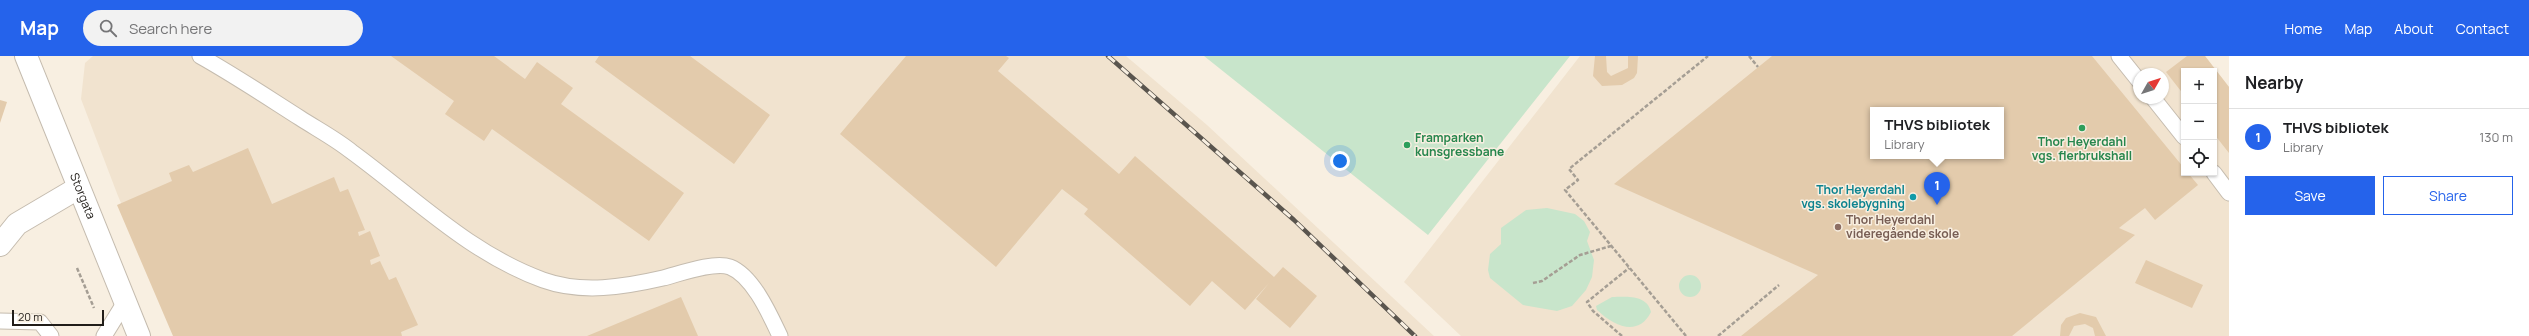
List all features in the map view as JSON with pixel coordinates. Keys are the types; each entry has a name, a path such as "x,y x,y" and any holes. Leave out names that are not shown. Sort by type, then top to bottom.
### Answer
{"main road":[{"name":"Storgata","path":"28,57 78,188 139,336"},
{"path":"0,245 17,224 78,188"}],"lane":[{"path":"200,56 269,97 352,151 412,201 467,241 519,271 545,281 586,289 605,288 660,279 713,266 730,267 747,280 764,303 780,336"},
{"path":"2119,56 2133,74"},
{"path":"2158,104 2181,132"},
{"path":"2216,176 2229,193"},
{"path":"104,336 125,302"},
{"path":"0,322 40,322 51,336"}],"path":[{"path":"1686,336 1565,190 1578,180 1569,169 1708,56"},
{"path":"1749,56 1758,67"},
{"path":"1533,283 1542,281 1580,255 1611,246"},
{"path":"77,268 96,313"},
{"path":"1622,336 1593,311 1586,302 1629,268"},
{"path":"1718,336 1780,285"}],"shaded area":[{"path":"93,56 1126,56 1207,125 1434,336 178,336 118,196 81,99 85,63"},
{"name":"Thor Heyerdahl videregående skole","path":"1580,56 2205,56 2214,68 2181,68 2181,176 2217,176 2217,72 2229,87 2229,336 1461,336 1404,282"}],"green space":[{"name":"Framparken kunsgressbane","path":"1204,56 1570,56 1428,235"},
{"path":"1547,208 1575,214 1584,221 1590,232 1587,241 1594,260 1592,277 1586,290 1572,306 1557,311 1523,305 1490,278 1488,270 1490,254 1501,244 1501,228 1526,210"},
{"path":"1690,275 1694,276 1700,282 1700,290 1694,296 1690,297 1686,296 1680,290 1679,286 1680,282 1686,276"},
{"path":"1612,297 1629,297 1640,299 1649,306 1651,312 1646,320 1634,327 1619,325 1604,316 1597,310 1596,306"}],"building":[{"path":"391,56 494,56 525,79 537,62 573,88 561,104 684,193 649,241 492,129 484,141 445,114 454,101"},
{"path":"599,56 690,56 770,115 734,164 595,62"},
{"path":"906,56 1006,56 1009,58 998,71 1119,174 1135,156 1274,277 1283,267 1317,296 1290,328 1256,299 1269,283 1245,310 1212,281 1190,306 1084,214 1088,209 1062,189 996,267 840,134"},
{"path":"1595,56 1606,56 1607,72 1611,76 1628,68 1628,56 1638,56 1637,73 1634,78 1622,85 1602,86 1593,76"},
{"name":"Thor Heyerdahl vgs. skolebygning","path":"1772,56 2092,56 2181,164 2181,176 2190,176 2198,185 2155,220 2145,208 2119,228 2135,235 2012,336 1741,336 1818,275 1614,184"},
{"path":"2187,56 2205,56 2214,68 2181,68 2181,91 2169,76 2169,70"},
{"path":"2217,72 2229,87 2229,153 2217,138"},
{"path":"0,100 7,102 0,123"},
{"path":"248,148 272,204 334,177 340,192 348,189 365,230 358,232 359,236 370,231 380,256 370,260 371,265 380,261 389,280 396,277 418,325 401,332 402,336 173,336 117,205 172,181 169,173 189,165 193,172"},
{"path":"2146,260 2203,285 2192,308 2135,283"},
{"path":"681,297 698,336 587,336"},
{"path":"2080,313 2096,317 2106,336 2095,336 2093,328 2085,324 2074,326 2069,336 2060,336 2061,325 2066,318"}],"railway":[{"path":"1108,56 1294,220 1415,336"}],"place":[{"name":"Thor Heyerdahl vgs. flerbrukshall","path":"2082,128"},
{"name":"Framparken kunsgressbane","path":"1407,145"},
{"name":"Thor Heyerdahl vgs. skolebygning","path":"1913,197"},
{"name":"THVS bibliotek","path":"1937,205"},
{"name":"Thor Heyerdahl videregående skole","path":"1838,227"}]}
